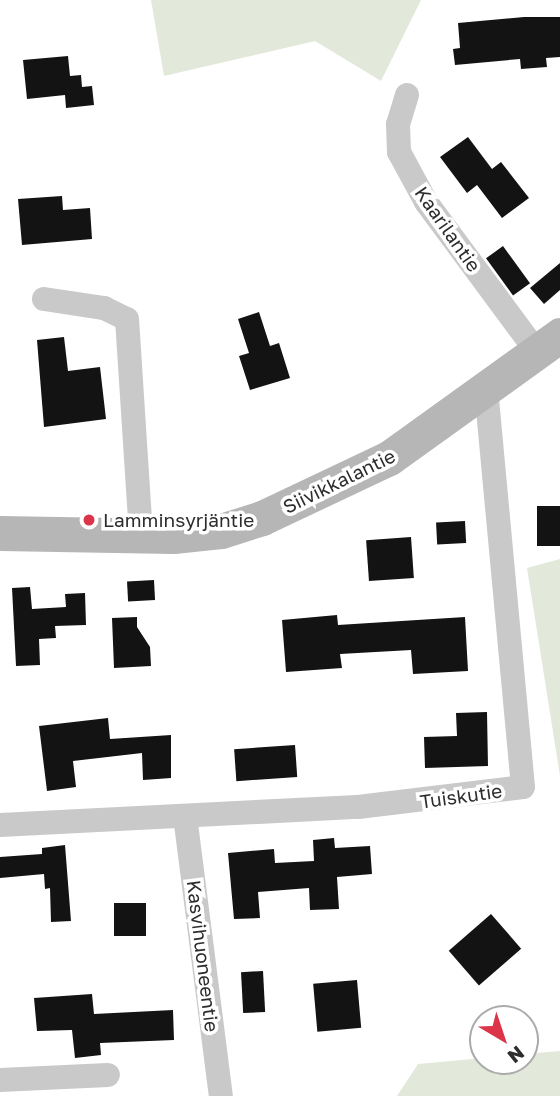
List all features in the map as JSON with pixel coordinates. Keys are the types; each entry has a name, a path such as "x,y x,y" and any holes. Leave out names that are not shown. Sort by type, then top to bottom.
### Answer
{"main road":[{"name":"Siivikkalantie","path":"0,533 141,537 220,531 262,518 388,458 548,343"}],"street":[{"name":"Kaarilantie","path":"407,95 398,124 399,152 426,202 548,343"},
{"path":"44,299 104,308 127,319 141,537"},
{"name":"Tuiskutie","path":"0,825 427,802 523,787 486,389"},
{"name":"Kasvihuoneentie","path":"186,816 221,1096"},
{"path":"0,1080 108,1075"}],"green space":[{"path":"151,0 421,0 381,81 315,41 164,76"},
{"path":"560,559 560,776 527,568"},
{"path":"560,1051 560,1096 397,1096 418,1064 469,1059 469,1075 539,1075 539,1053"}],"building":[{"path":"524,17 560,17 560,57 546,58 547,67 521,69 520,59 455,65 453,49 460,48 458,23"},
{"path":"68,56 70,76 81,75 82,87 92,86 94,105 66,108 65,95 27,99 23,60"},
{"path":"468,137 492,169 501,162 529,198 502,218 477,185 467,193 440,157"},
{"path":"62,196 63,210 90,208 92,239 22,245 18,199"},
{"path":"503,246 530,283 513,296 486,258"},
{"path":"560,263 560,290 544,304 530,288"},
{"path":"259,312 270,346 279,343 290,378 250,390 239,356 249,353 238,319"},
{"path":"64,337 68,371 100,367 106,419 44,427 37,340"},
{"path":"537,506 560,506 560,546 537,546"},
{"path":"465,521 466,543 437,544 436,523"},
{"path":"411,537 414,578 369,581 366,540"},
{"path":"154,580 155,600 128,601 127,581"},
{"path":"30,587 32,609 66,607 65,594 85,593 86,625 55,626 56,638 39,639 40,665 16,666 12,588"},
{"path":"337,615 338,625 465,617 468,671 413,674 411,650 340,654 342,668 286,672 282,620"},
{"path":"137,617 137,627 150,647 151,666 114,668 112,618"},
{"path":"487,712 488,766 425,768 424,737 457,736 456,713"},
{"path":"108,718 110,739 171,735 171,778 143,780 142,753 73,761 76,787 47,791 39,726"},
{"path":"295,745 297,777 236,781 234,749"},
{"path":"334,838 335,848 370,846 372,874 337,877 339,909 310,910 309,888 258,892 260,918 234,919 228,853 274,849 275,863 314,861 313,840"},
{"path":"65,845 71,921 51,922 50,888 45,889 44,874 0,878 0,857 42,854 42,848"},
{"path":"114,903 146,903 146,936 114,936"},
{"path":"491,914 521,949 479,985 449,951"},
{"path":"263,971 265,1012 243,1013 241,972"},
{"path":"357,980 361,1028 317,1032 313,984"},
{"path":"92,994 94,1014 173,1010 174,1040 100,1043 101,1055 75,1058 72,1030 37,1031 34,998"}],"place":[{"name":"Lamminsyrjäntie","path":"89,520"}]}
